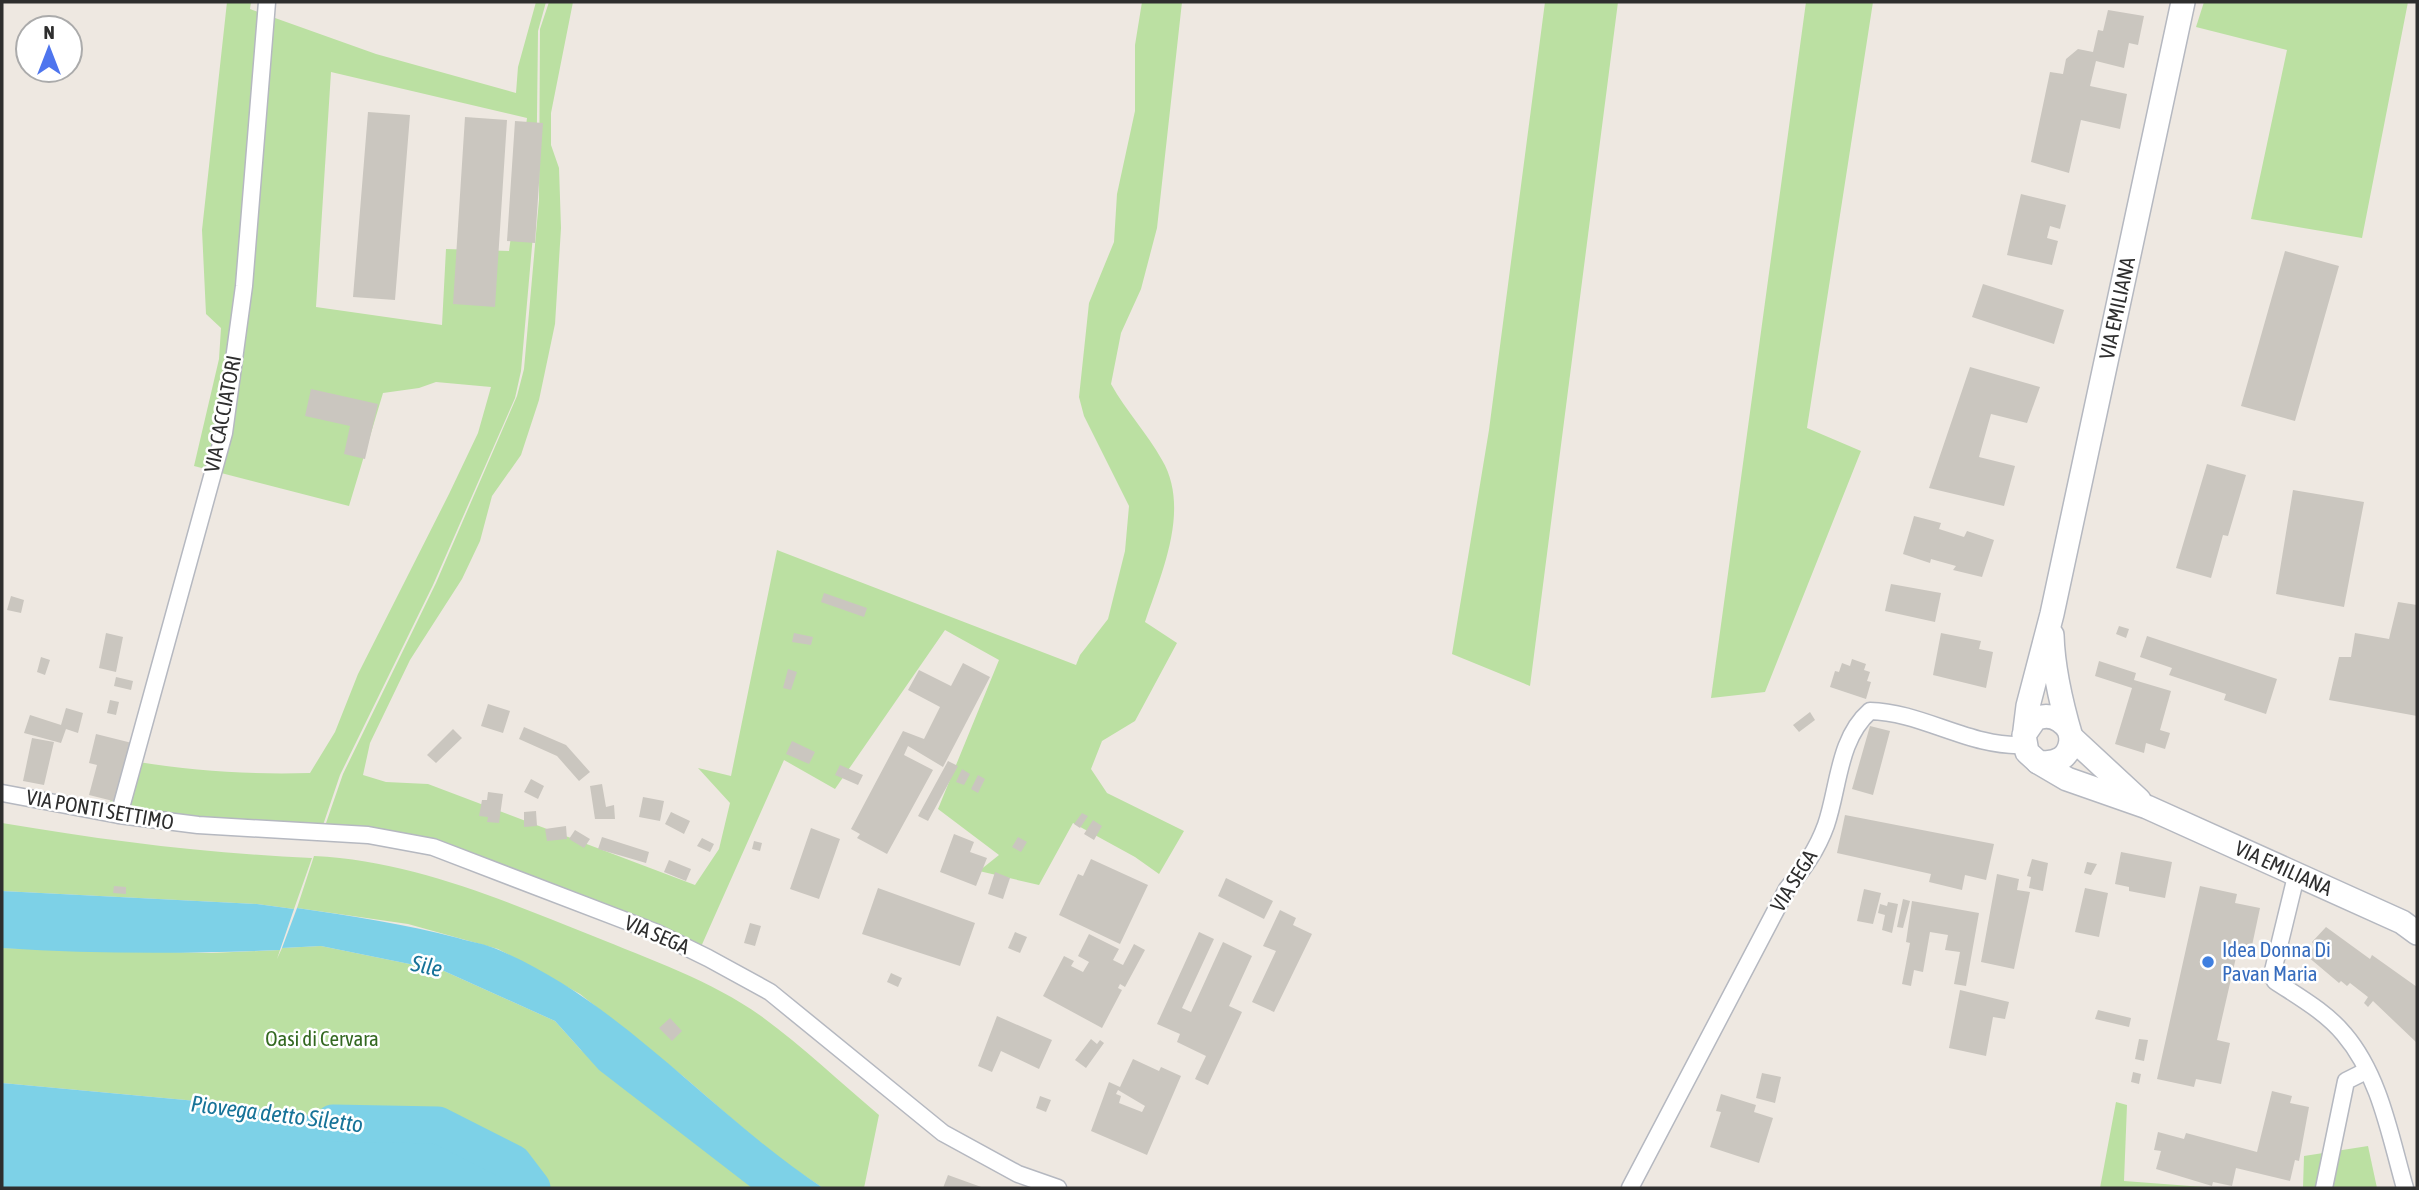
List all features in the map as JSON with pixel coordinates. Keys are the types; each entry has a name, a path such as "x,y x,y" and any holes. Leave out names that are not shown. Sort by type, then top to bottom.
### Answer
{"main road":[{"name":"VIA EMILIANA","path":"2183,2 2052,614 2028,706 2029,746 2067,779 2147,807 2297,872 2402,922 2417,933"},
{"name":"VIA EMILIANA","path":"2052,614 2053,661 2070,733"},
{"name":"VIA EMILIANA","path":"2029,746 2035,719 2050,716 2064,722 2070,733 2147,807"},
{"path":"2029,746 2056,762 2065,756 2070,733"}],"street":[{"name":"VIA CACCIATORI","path":"119,816 224,433 244,286 267,2"},
{"name":"VIA SEGA","path":"1630,1188 1787,888 1811,859 1826,824 1855,724 1870,711 1889,711 1997,743 2029,746"},
{"name":"VIA PONTI SETTIMO","path":"2,793 119,816 198,825"},
{"name":"VIA SEGA","path":"198,825 368,835 433,847 655,932 769,992 943,1133 1018,1174 1058,1188"},
{"path":"2297,872 2272,975 2276,981 2319,1010 2343,1032 2360,1056 2365,1071 2378,1091 2405,1188"},
{"path":"2324,1188 2347,1081 2365,1071"}],"green space":[{"path":"227,2 251,2 250,9 376,54 516,93 518,67 536,2 546,2 538,31 536,201 521,371 515,398 433,585 340,775 322,828 111,811 109,781 115,758 212,771 310,773 335,732 358,674 478,433 491,387 436,382 419,388 383,393 349,506 194,466 219,359 221,328 206,314 202,230","holes":["331,72 527,118 509,251 446,249 442,325 316,307"]},
{"path":"549,2 573,2 551,113 551,145 559,168 561,228 555,324 539,400 521,455 492,496 480,541 462,579 410,660 370,743 363,775 386,782 428,784 695,885 719,849 730,803 698,768 731,776 777,550 1076,665 1080,655 1108,619 1125,551 1129,506 1084,416 1079,397 1089,303 1114,242 1117,194 1135,111 1135,45 1142,2 1182,2 1157,228 1141,289 1121,333 1111,384 1156,450 1170,479 1174,520 1165,563 1145,622 1177,643 1135,721 1102,741 1091,769 1107,793 1184,831 1159,874 1135,857 1073,823 1039,885 979,871 999,855 938,809 999,660 945,630 835,789 784,760 700,949 479,859 325,826 343,774 436,583 517,396 524,369 539,200 540,29"},
{"path":"1545,2 1618,2 1530,686 1452,654 1489,430"},
{"path":"1806,2 1873,2 1807,428 1861,451 1765,692 1711,698"},
{"path":"2204,2 2408,2 2362,238 2251,219 2287,50 2196,27"},
{"path":"2,823 156,845 312,858 294,909 257,904 2,891"},
{"path":"314,856 387,866 457,884 658,962 742,1003 791,1039 879,1115 864,1188 823,1188 775,1156 684,1077 580,994 498,949 408,924 297,908"},
{"name":"Oasi di Cervara","path":"321,946 444,971 555,1021 581,1050 756,1188 492,1188 467,1154 408,1125 345,1125 220,1101 218,1103 2,1083 2,948 211,953 280,950 277,959 282,948"},
{"path":"2116,1102 2127,1105 2124,1181 2217,1188 2100,1188"},
{"path":"2368,1146 2377,1188 2303,1188 2304,1156"}],"water":[{"path":"2,891 257,904 294,909 280,950 141,953 2,948"},
{"name":"Sile","path":"297,908 398,924 478,943 544,972 627,1029 782,1159 823,1188 752,1188 599,1070 555,1021 444,971 321,946 282,948"},
{"path":"2,1083 218,1103 384,1126 455,1141 495,1166 509,1188 2,1188"}],"building":[{"path":"2108,10 2144,16 2138,45 2129,43 2124,68 2096,61 2090,86 2127,94 2120,129 2081,120 2069,173 2031,162 2050,72 2063,74 2066,59 2078,49 2093,52 2098,30 2103,31"},
{"path":"368,112 410,115 395,300 353,297"},
{"path":"465,117 507,120 495,307 453,304"},
{"path":"515,121 543,123 535,243 507,241"},
{"path":"2021,194 2066,205 2060,229 2050,226 2047,238 2058,241 2052,265 2007,255"},
{"path":"2285,251 2339,266 2295,421 2241,406"},
{"path":"1983,284 2064,310 2054,344 1972,317"},
{"path":"1970,367 2040,387 2027,423 1991,414 1979,457 2015,466 2004,506 1929,488"},
{"path":"311,389 378,404 365,459 344,454 350,426 305,416"},
{"path":"2207,464 2246,475 2228,536 2223,535 2211,578 2176,568"},
{"path":"2293,490 2364,502 2344,607 2276,594"},
{"path":"1914,516 1941,523 1939,529 1964,537 1967,531 1994,540 1982,577 1953,570 1956,566 1931,559 1930,563 1903,554"},
{"path":"1891,584 1941,593 1935,622 1885,611"},
{"path":"824,593 867,608 864,617 821,602"},
{"path":"11,596 24,600 21,613 7,610"},
{"path":"2398,602 2417,605 2417,716 2329,700 2339,657 2351,657 2355,633 2389,639"},
{"path":"2119,626 2129,629 2126,638 2116,634"},
{"path":"106,633 123,637 116,672 99,668"},
{"path":"794,633 813,637 811,645 792,642"},
{"path":"1941,633 1981,641 1979,649 1993,652 1986,688 1933,675"},
{"path":"2147,636 2277,679 2266,714 2224,700 2226,694 2169,675 2172,668 2140,657"},
{"path":"41,657 50,660 45,675 37,672"},
{"path":"1852,659 1866,664 1864,670 1870,672 1867,681 1871,682 1866,699 1830,687 1835,671 1839,672 1842,663 1850,666"},
{"path":"2099,661 2136,673 2134,680 2171,691 2160,730 2170,733 2165,749 2146,743 2144,753 2115,744 2132,688 2095,676"},
{"path":"963,663 990,677 943,767 908,746 904,755 933,770 887,854 857,838 860,834 851,829 903,731 924,739 940,707 908,690 919,670 951,686"},
{"path":"788,669 797,672 791,690 783,688"},
{"path":"116,677 133,681 131,690 114,686"},
{"path":"110,700 119,702 116,715 107,713"},
{"path":"488,704 510,711 503,733 481,726"},
{"path":"66,708 83,713 78,733 66,729 61,743 24,733 30,715 61,725"},
{"path":"1810,712 1815,720 1799,732 1793,725"},
{"path":"1870,726 1890,731 1873,795 1852,789"},
{"path":"524,727 566,745 590,772 579,781 557,756 519,739"},
{"path":"453,729 462,738 436,763 427,755"},
{"path":"96,734 132,743 117,802 89,795 97,765 89,763"},
{"path":"32,738 54,742 44,785 23,781"},
{"path":"792,741 815,752 809,764 786,754"},
{"path":"948,761 958,766 928,821 918,816"},
{"path":"840,765 863,775 858,785 835,775"},
{"path":"962,769 970,774 964,785 956,782"},
{"path":"978,775 985,779 978,793 971,789"},
{"path":"531,779 544,786 538,799 524,792"},
{"path":"602,784 606,807 614,805 615,819 595,819 590,786"},
{"path":"488,792 503,794 499,823 487,822 488,817 479,816 482,800 487,800"},
{"path":"643,797 664,801 660,821 639,817"},
{"path":"536,811 537,826 524,827 524,812"},
{"path":"671,812 690,821 684,834 665,824"},
{"path":"1082,813 1088,816 1080,828 1074,824"},
{"path":"1845,815 1994,844 1986,880 1965,875 1962,890 1929,882 1931,874 1837,853"},
{"path":"1093,820 1102,826 1094,840 1084,834"},
{"path":"566,826 567,839 547,841 545,829"},
{"path":"811,828 840,839 819,899 790,889"},
{"path":"575,830 590,839 584,848 569,839"},
{"path":"954,834 974,842 970,852 987,858 976,886 940,872"},
{"path":"602,837 649,852 646,863 598,849"},
{"path":"1018,837 1027,842 1021,852 1012,847"},
{"path":"702,838 714,844 710,852 697,846"},
{"path":"754,841 762,843 760,851 752,849"},
{"path":"2121,852 2172,862 2165,898 2129,891 2129,887 2115,884"},
{"path":"1091,859 1148,885 1120,944 1059,915 1078,874 1083,876"},
{"path":"2032,859 2048,863 2043,891 2029,888 2031,877 2027,876"},
{"path":"669,860 691,869 686,881 664,872"},
{"path":"2087,862 2097,864 2091,875 2084,873"},
{"path":"995,872 1010,878 1003,899 988,894"},
{"path":"1997,874 2019,879 2017,890 2030,892 2014,969 1981,962"},
{"path":"1226,878 1273,901 1264,919 1218,896"},
{"path":"114,886 126,887 126,894 113,893"},
{"path":"2200,886 2237,894 2235,903 2260,908 2250,955 2237,953 2217,1040 2230,1043 2221,1084 2196,1079 2194,1087 2157,1079"},
{"path":"878,888 975,923 960,966 862,934"},
{"path":"2085,888 2108,893 2099,937 2075,932"},
{"path":"1864,889 1881,893 1873,924 1857,921"},
{"path":"1903,899 1910,901 1903,928 1897,927"},
{"path":"1912,901 1979,913 1966,986 1954,984 1960,952 1945,950 1948,935 1930,932 1923,972 1914,970 1911,986 1902,984 1910,943 1906,942"},
{"path":"1888,902 1898,904 1892,933 1882,930 1885,915 1878,913 1880,904 1887,906"},
{"path":"1280,910 1296,918 1293,925 1312,934 1274,1012 1252,1002 1276,951 1263,946"},
{"path":"750,923 761,926 755,946 744,943"},
{"path":"2326,927 2370,959 2372,955 2417,987 2417,1043 2373,1001 2368,1007 2364,1003 2368,997 2350,983 2347,986 2341,981 2339,983 2307,956 2315,946 2312,942"},
{"path":"1015,932 1027,937 1020,953 1008,948"},
{"path":"1199,932 1214,939 1182,1008 1191,1012 1223,942 1252,956 1229,1006 1242,1012 1208,1085 1195,1079 1206,1056 1177,1042 1180,1034 1157,1024"},
{"path":"1089,934 1119,949 1113,960 1123,965 1134,944 1145,950 1125,987 1120,984 1118,988 1122,990 1102,1028 1043,996 1064,956 1074,961 1071,966 1083,972 1089,962 1078,956"},
{"path":"891,973 902,978 898,987 887,982"},
{"path":"1960,990 2009,1002 2005,1019 1993,1017 1986,1056 1949,1048"},
{"path":"2098,1010 2131,1018 2129,1027 2095,1019"},
{"path":"997,1016 1052,1040 1039,1069 1001,1051 992,1072 978,1066"},
{"path":"670,1018 682,1031 672,1041 659,1028"},
{"path":"1091,1039 1097,1044 1100,1040 1104,1043 1086,1068 1075,1060"},
{"path":"2139,1039 2148,1040 2144,1061 2135,1059"},
{"path":"1133,1059 1159,1071 1161,1067 1181,1076 1147,1155 1091,1131 1109,1082 1120,1087","holes":["1118,1090 1145,1106 1142,1112 1119,1103 1121,1096 1116,1094"]},
{"path":"2133,1072 2141,1074 2139,1084 2131,1082"},
{"path":"1762,1073 1781,1077 1775,1103 1756,1098"},
{"path":"2272,1091 2292,1096 2290,1103 2309,1107 2299,1161 2295,1160 2290,1181 2236,1168 2232,1186 2213,1182 2212,1186 2156,1169 2161,1151 2154,1150 2158,1132 2184,1139 2186,1133 2257,1152"},
{"path":"1721,1094 1756,1105 1754,1112 1773,1118 1759,1163 1710,1147 1721,1112 1716,1111"},
{"path":"1040,1096 1051,1100 1046,1112 1036,1108"},
{"path":"948,1175 984,1188 943,1188"}],"waterway":[{"name":"Piovega detto Siletto","path":"333,1123 438,1125 513,1163 532,1188"}],"place":[{"name":"Idea Donna Di Pavan Maria","path":"2208,962"}]}
